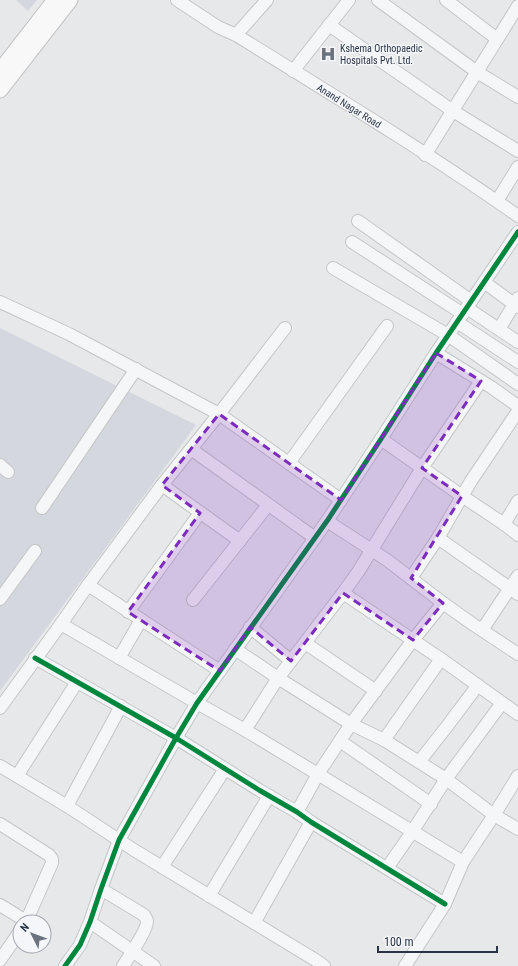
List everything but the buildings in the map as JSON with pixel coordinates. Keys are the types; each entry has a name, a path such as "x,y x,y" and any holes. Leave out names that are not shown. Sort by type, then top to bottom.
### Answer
{"main road":[{"path":"0,71 55,0"},
{"path":"0,90 70,0"}],"street":[{"name":"Anand Nagar Road","path":"177,0 218,27 236,35 293,70 425,154 518,216"},
{"path":"236,35 267,0"},
{"path":"293,70 349,0"},
{"path":"378,0 477,72 517,93"},
{"path":"446,0 497,39"},
{"path":"425,154 518,6"},
{"path":"329,25 453,111 518,151"},
{"path":"497,201 518,167"},
{"path":"358,221 464,311 518,362"},
{"path":"65,966 80,945 90,922 119,840 196,703 327,521 381,440 436,352 518,232"},
{"path":"352,242 464,311 499,329 518,342"},
{"path":"333,268 448,335 518,384"},
{"path":"484,282 517,303 499,329"},
{"path":"0,302 69,334 219,414 341,500"},
{"path":"289,463 387,326"},
{"path":"0,708 162,485 285,328"},
{"path":"436,352 518,406"},
{"path":"42,508 136,369"},
{"path":"245,730 278,678 343,593 372,550 422,468 481,381"},
{"path":"411,578 438,538 462,496 518,411"},
{"path":"381,440 518,535"},
{"path":"191,449 315,538"},
{"path":"162,485 240,541"},
{"path":"504,524 518,501"},
{"path":"193,600 268,505"},
{"path":"128,612 200,513"},
{"path":"327,521 372,550 443,603 518,654"},
{"path":"438,538 514,592"},
{"path":"0,599 35,551"},
{"path":"482,630 514,592 518,576"},
{"path":"88,585 220,671"},
{"path":"343,593 441,659 518,714"},
{"path":"297,812 318,774 351,724 412,640 443,603"},
{"path":"119,658 141,620"},
{"path":"61,624 245,730 463,862"},
{"path":"250,628 291,661"},
{"path":"305,643 376,691"},
{"path":"235,649 351,724 384,740 446,779 494,815 518,829"},
{"path":"35,658 176,738 445,904"},
{"path":"384,740 441,659"},
{"path":"18,776 77,682"},
{"path":"419,762 478,685"},
{"path":"387,868 431,804 446,779 502,703"},
{"path":"67,806 121,706"},
{"path":"340,742 431,804"},
{"path":"0,766 324,966"},
{"path":"162,867 226,769"},
{"path":"405,966 445,904 463,862 518,776"},
{"path":"209,896 269,796"},
{"path":"254,923 310,822"},
{"path":"0,824 49,855 52,859 52,863 29,914"},
{"path":"101,889 144,915 147,920 147,926 123,966"},
{"path":"0,905 12,915"},
{"path":"90,922 154,966"},
{"path":"5,966 0,961 12,943"}],"highlighted area":[{"path":"436,353 481,381 422,468 462,496 411,578 443,603 413,640 343,593 291,661 250,627 220,671 128,612 200,513 162,485 219,414 341,500"}],"shaded area":[{"path":"16,0 37,0 28,11"},
{"path":"0,328 196,425 0,691"}],"cycle path":[{"path":"65,966 80,945 90,922 119,840 197,703 327,521 436,353 518,232"},
{"path":"35,658 176,738 445,904"}],"place":[{"name":"Kshema Orthopaedic Hospitals Pvt. Ltd.","path":"328,54"}]}
